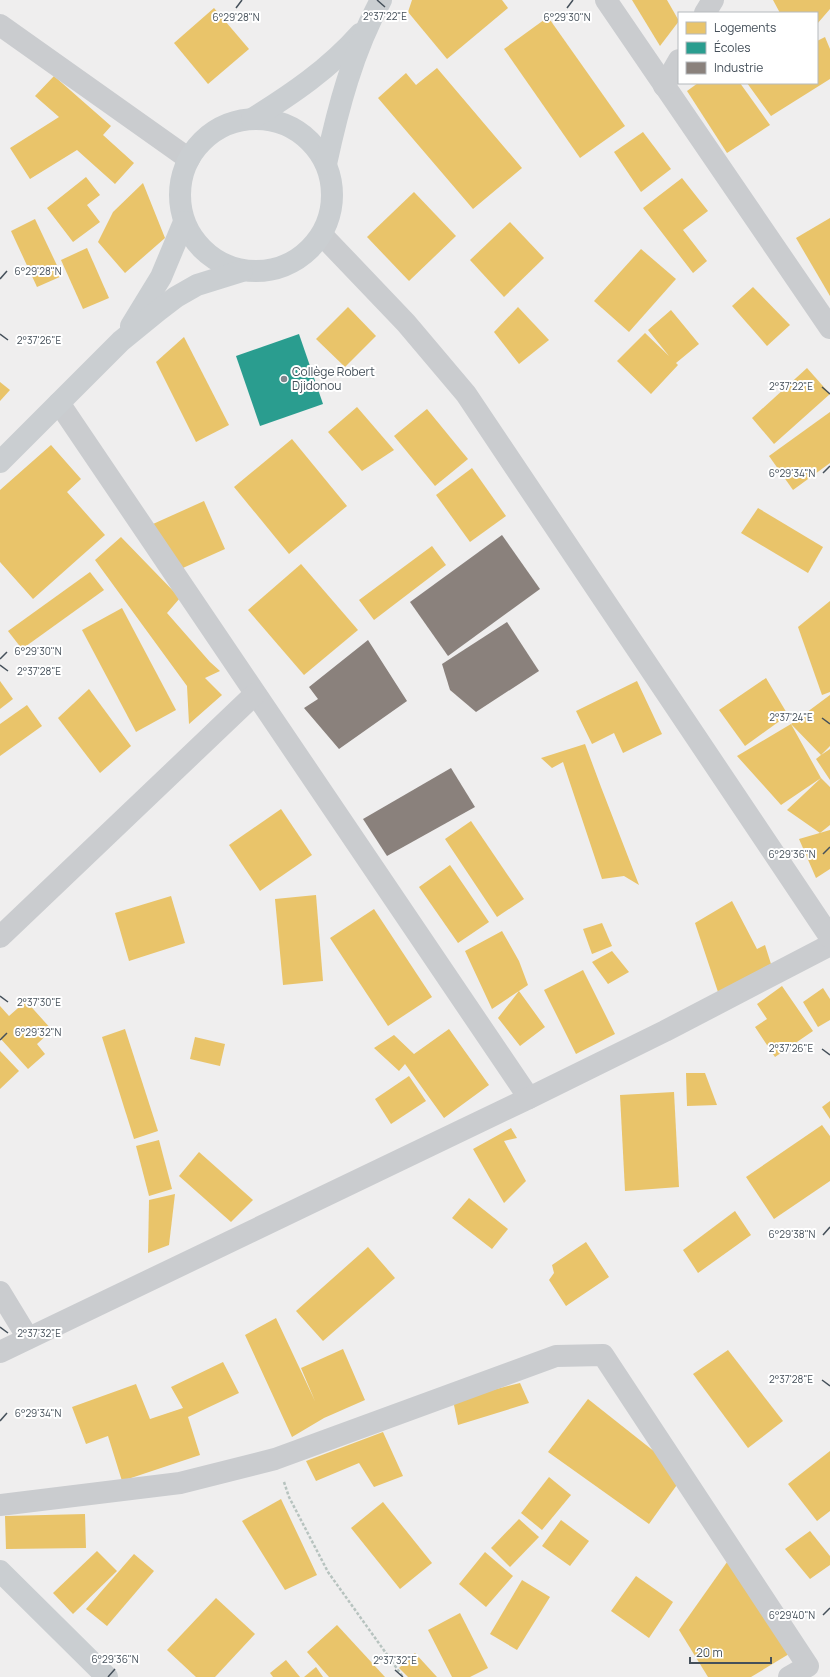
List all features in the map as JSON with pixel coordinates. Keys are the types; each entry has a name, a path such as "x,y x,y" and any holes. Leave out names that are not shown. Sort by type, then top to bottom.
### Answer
{"main road":[{"path":"252,119 293,93 344,53 367,25 381,0"},
{"path":"326,164 336,118 367,25"},
{"path":"252,119 276,121 297,130 314,146 326,164 332,182 333,200 329,218 322,235 307,253 287,265 265,272 242,271 229,267 207,254 197,244 184,222 180,190 185,169 196,148 216,131 240,121 252,119"},
{"path":"121,341 161,277 184,222"},
{"path":"0,462 121,341 176,297 198,285 242,271"},
{"path":"0,1571 107,1677"}],"street":[{"path":"606,0 830,328"},
{"path":"706,12 713,0"},
{"path":"0,25 189,159"},
{"path":"664,86 678,62"},
{"path":"322,235 406,323 466,394 830,937"},
{"path":"58,403 529,1098"},
{"path":"0,937 255,694"},
{"path":"0,1352 529,1098 665,1031 830,945"},
{"path":"0,1292 28,1338"},
{"path":"0,1505 180,1483 275,1459 556,1356 603,1355 808,1666 789,1677"}],"path":[{"path":"275,1459 289,1497 328,1572 403,1677"}],"building: Logements":[{"path":"412,0 502,0 508,8 447,59 408,12"},
{"path":"632,0 667,0 678,19 678,22 660,46"},
{"path":"773,0 830,0 830,9 818,23 818,12 779,12"},
{"path":"214,8 249,49 208,84 174,43"},
{"path":"548,17 625,126 580,158 504,49"},
{"path":"825,37 830,49 830,79 771,116 748,84 818,84 818,40"},
{"path":"437,68 522,168 473,209 378,98 406,73 416,85"},
{"path":"54,76 111,126 103,135 134,163 115,184 77,150 30,179 10,148 59,117 35,96"},
{"path":"697,84 741,84 770,125 727,153 687,91"},
{"path":"643,132 671,169 641,192 614,152"},
{"path":"86,177 100,195 87,205 100,222 73,242 47,208"},
{"path":"682,178 708,211 683,230 707,261 693,273 643,208"},
{"path":"143,183 165,238 125,273 98,242 113,212"},
{"path":"414,192 456,236 409,281 367,237"},
{"path":"830,218 830,296 796,238"},
{"path":"35,219 62,276 37,287 11,231"},
{"path":"510,222 544,258 504,297 470,260"},
{"path":"87,248 109,298 83,309 61,260"},
{"path":"641,249 676,279 629,332 594,301"},
{"path":"753,287 790,325 767,346 732,306"},
{"path":"348,307 376,336 345,367 316,339"},
{"path":"518,307 549,340 519,364 494,332"},
{"path":"671,310 699,344 676,363 678,365 651,394 617,361 645,333 669,356 648,330"},
{"path":"184,337 229,425 196,442 156,362"},
{"path":"807,368 830,394 774,444 752,418"},
{"path":"0,382 10,390 0,401"},
{"path":"357,407 394,450 362,471 328,432"},
{"path":"427,409 468,459 435,486 394,436"},
{"path":"830,412 830,463 793,490 769,456"},
{"path":"292,439 347,506 289,554 234,487"},
{"path":"51,445 81,479 67,492 105,535 33,599 0,562 0,490"},
{"path":"472,468 506,516 470,542 436,495"},
{"path":"204,501 225,549 174,572 153,524"},
{"path":"758,508 823,547 808,573 741,533"},
{"path":"121,537 180,598 167,613 210,662 220,671 205,678 222,695 189,724 187,686 95,560"},
{"path":"432,546 446,565 374,620 359,600"},
{"path":"301,564 358,630 304,675 248,610"},
{"path":"90,572 104,590 22,649 8,631"},
{"path":"830,601 830,692 822,695 798,627"},
{"path":"122,608 176,710 136,732 82,630"},
{"path":"766,678 788,715 745,746 719,710"},
{"path":"0,681 13,699 0,709"},
{"path":"637,681 662,734 623,753 614,733 592,744 576,711"},
{"path":"89,689 131,746 100,773 58,718"},
{"path":"830,695 830,746 821,755 791,724"},
{"path":"27,705 42,726 0,756 0,724"},
{"path":"791,724 821,778 781,805 737,756"},
{"path":"585,744 639,885 624,876 602,879 563,762 552,768 541,758"},
{"path":"830,749 830,780 816,759"},
{"path":"821,778 830,787 830,825 820,833 787,810"},
{"path":"281,809 312,855 260,891 229,845"},
{"path":"471,821 524,899 497,917 445,839"},
{"path":"830,830 830,869 816,878 799,839"},
{"path":"450,865 489,922 458,943 419,887"},
{"path":"316,895 323,981 283,985 275,899"},
{"path":"171,896 185,943 129,961 115,913"},
{"path":"732,901 757,949 765,945 771,964 718,992 695,923"},
{"path":"374,909 432,997 388,1026 330,938"},
{"path":"602,923 612,946 592,954 583,929"},
{"path":"502,931 519,961 528,985 492,1009 465,951"},
{"path":"612,951 629,972 608,984 592,962"},
{"path":"583,970 615,1034 576,1054 544,990"},
{"path":"782,986 813,1031 775,1057 755,1027 767,1019 757,1004"},
{"path":"823,988 830,999 830,1020 818,1027 803,1002"},
{"path":"519,991 545,1027 520,1046 498,1018"},
{"path":"26,1001 52,1030 37,1044 45,1054 28,1069 0,1038 0,1006 9,1016"},
{"path":"125,1029 158,1131 134,1139 102,1037"},
{"path":"449,1029 489,1085 444,1118 405,1064 399,1071 374,1048 394,1035 414,1054"},
{"path":"195,1037 225,1044 220,1066 190,1059"},
{"path":"0,1051 19,1071 0,1089"},
{"path":"686,1073 705,1073 717,1105 687,1106"},
{"path":"409,1076 426,1101 391,1124 375,1099"},
{"path":"674,1092 679,1187 625,1191 620,1095"},
{"path":"830,1101 830,1119 822,1107"},
{"path":"822,1125 830,1136 830,1181 774,1219 746,1177"},
{"path":"511,1128 517,1138 504,1141 526,1181 504,1203 473,1149"},
{"path":"159,1140 172,1189 149,1196 136,1146"},
{"path":"199,1152 253,1200 231,1222 179,1176"},
{"path":"175,1194 169,1245 148,1253 149,1200"},
{"path":"469,1198 508,1229 492,1249 452,1218"},
{"path":"735,1211 751,1235 698,1273 683,1250"},
{"path":"586,1242 609,1277 566,1306 549,1280 554,1273 552,1265"},
{"path":"368,1247 395,1278 323,1341 296,1311"},
{"path":"276,1318 315,1401 301,1368 343,1349 365,1400 324,1418 292,1437 245,1335"},
{"path":"728,1350 783,1421 748,1448 693,1374"},
{"path":"223,1362 239,1393 188,1417 200,1455 122,1481 108,1436 86,1444 72,1407 136,1384 150,1419 183,1408 171,1387"},
{"path":"520,1383 529,1403 458,1425 453,1400"},
{"path":"588,1399 684,1475 649,1524 548,1452"},
{"path":"383,1432 403,1476 374,1487 359,1463 316,1481 306,1461"},
{"path":"830,1451 830,1511 817,1521 788,1484"},
{"path":"549,1477 571,1495 542,1530 521,1513"},
{"path":"281,1499 317,1575 285,1590 242,1521"},
{"path":"383,1502 432,1563 400,1589 351,1528"},
{"path":"85,1514 86,1548 6,1549 5,1516"},
{"path":"519,1519 539,1537 510,1567 491,1548"},
{"path":"561,1520 589,1541 570,1566 542,1546"},
{"path":"810,1531 830,1556 830,1565 810,1579 785,1549"},
{"path":"97,1551 117,1571 73,1614 53,1593"},
{"path":"485,1552 513,1576 486,1607 459,1584"},
{"path":"134,1554 154,1571 107,1626 86,1609"},
{"path":"732,1555 789,1654 751,1677 708,1677 679,1630"},
{"path":"636,1576 673,1602 649,1638 611,1611"},
{"path":"522,1580 550,1597 517,1650 490,1634"},
{"path":"216,1598 255,1634 215,1677 196,1677 167,1650"},
{"path":"460,1613 488,1668 470,1677 452,1677 428,1630"},
{"path":"337,1625 385,1677 329,1677 307,1652"},
{"path":"415,1653 437,1677 408,1677 399,1668"},
{"path":"286,1660 300,1677 273,1677 270,1673"},
{"path":"316,1667 323,1677 304,1677"}],"building: Écoles":[{"path":"299,334 323,404 260,426 236,356"}],"building: Industrie":[{"path":"502,535 540,589 448,656 410,602"},
{"path":"507,622 539,671 476,712 450,690 442,664"},
{"path":"368,640 407,701 339,749 304,708 318,699 309,687"},
{"path":"451,768 475,807 387,856 363,819"}],"place":[{"name":"Collège Robert Djidonou","path":"284,379"}]}
